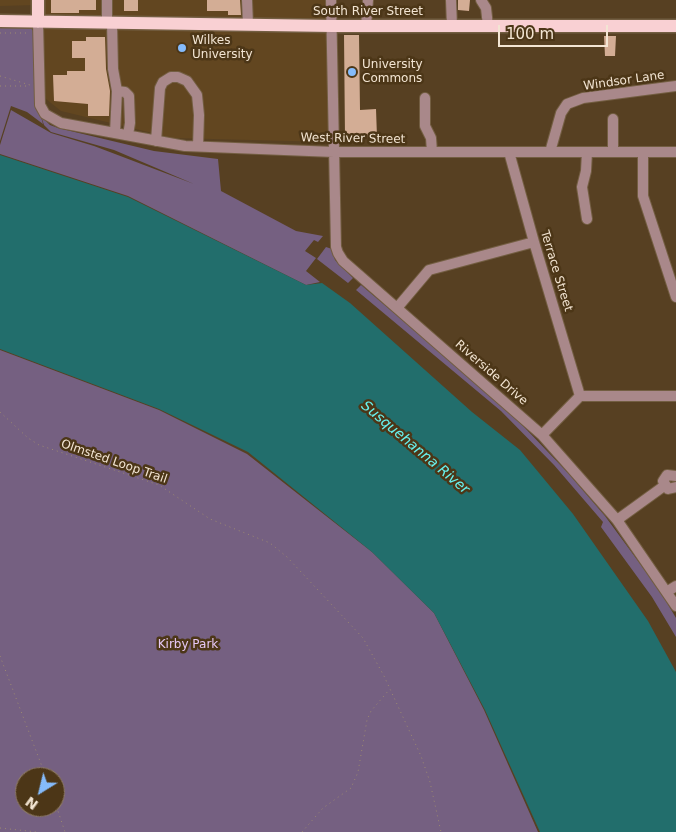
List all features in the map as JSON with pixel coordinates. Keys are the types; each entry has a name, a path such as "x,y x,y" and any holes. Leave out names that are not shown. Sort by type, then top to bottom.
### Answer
{"main road":[{"path":"38,0 38,22"},
{"name":"South River Street","path":"0,21 332,26 676,26"}],"street":[{"path":"107,0 113,69 117,91 115,133"},
{"path":"247,0 248,24"},
{"name":"Riverside Drive","path":"332,0 336,247 343,261 542,434 617,520 672,588 676,606"},
{"path":"366,26 368,0"},
{"path":"451,0 452,26"},
{"path":"482,0 486,8 488,26"},
{"name":"West River Street","path":"38,22 40,105 46,114 53,120 115,133 198,146 334,152 676,152"},
{"path":"156,140 160,88 163,82 171,77 178,77 187,81 197,95 199,114 198,146"},
{"name":"Windsor Lane","path":"550,152 561,113 567,104 583,98 676,86"},
{"path":"117,91 125,92 129,96 130,124 128,135"},
{"path":"425,98 425,126 431,138 432,152"},
{"path":"613,120 613,152"},
{"name":"Terrace Street","path":"510,152 534,242 580,396"},
{"path":"587,152 586,171 582,187 587,220"},
{"path":"643,152 643,196 676,297"},
{"path":"397,308 429,270 534,242"},
{"path":"542,434 580,396 676,396"},
{"path":"617,520 664,486 665,476 672,474 676,476"},
{"path":"664,486 670,489 676,487"}],"path":[{"path":"0,33 31,33"},
{"path":"0,76 32,86"},
{"path":"32,77 32,86"},
{"path":"0,86 32,86"},
{"name":"Olmsted Loop Trail","path":"0,412 28,438 39,445 159,485 210,519 270,543 287,557 363,638 390,688 421,756 430,782 441,832"},
{"path":"0,656 42,767"},
{"path":"302,832 322,808 350,788 358,772 367,720 390,688"},
{"path":"60,817 66,832"},
{"path":"0,828 37,832"}],"shaded area":[{"name":"Wilkes University","path":"0,0 327,0 329,142 173,138 61,111 36,91 37,5 0,6"}],"green space":[{"path":"0,27 30,27 34,32 35,96 43,124 27,112 11,106 0,141"},
{"path":"11,110 51,133 94,146 194,184 114,150 51,132 44,125 41,116 50,125 58,128 154,151 218,159 221,191 296,231 323,236 318,242 314,240 305,251 316,258 306,271 320,282 306,285 128,196 0,154 0,145"},
{"path":"326,247 332,249 335,260 353,278 348,283 317,259"},
{"path":"361,285 505,407 568,473 605,516 660,591 676,618 676,637 652,597 601,527 603,522 554,465 501,411 356,290"},
{"name":"Kirby Park","path":"0,350 159,410 247,454 372,552 434,613 484,710 538,832 0,832"}],"water":[{"name":"Susquehanna River","path":"0,155 128,197 306,285 322,283 350,303 472,412 520,450 573,514 648,621 676,672 676,832 540,832 485,710 434,613 372,552 248,452 159,409 0,349"}],"building":[{"path":"51,0 96,0 96,10 79,10 79,13 51,13"},
{"path":"124,0 138,0 138,11 124,11"},
{"path":"207,0 240,0 241,15 228,15 228,11 207,11"},
{"path":"458,0 470,0 469,11 458,10"},
{"name":"University Commons","path":"344,35 359,35 360,110 376,109 377,137 345,138"},
{"path":"604,36 616,36 615,56 605,56"},
{"path":"86,37 105,37 106,69 110,91 109,116 88,116 88,104 54,101 53,75 67,75 67,71 85,71 85,58 72,58 72,41 86,41"}],"place":[{"name":"Wilkes University","path":"182,48"},
{"name":"University Commons","path":"352,72"}]}
